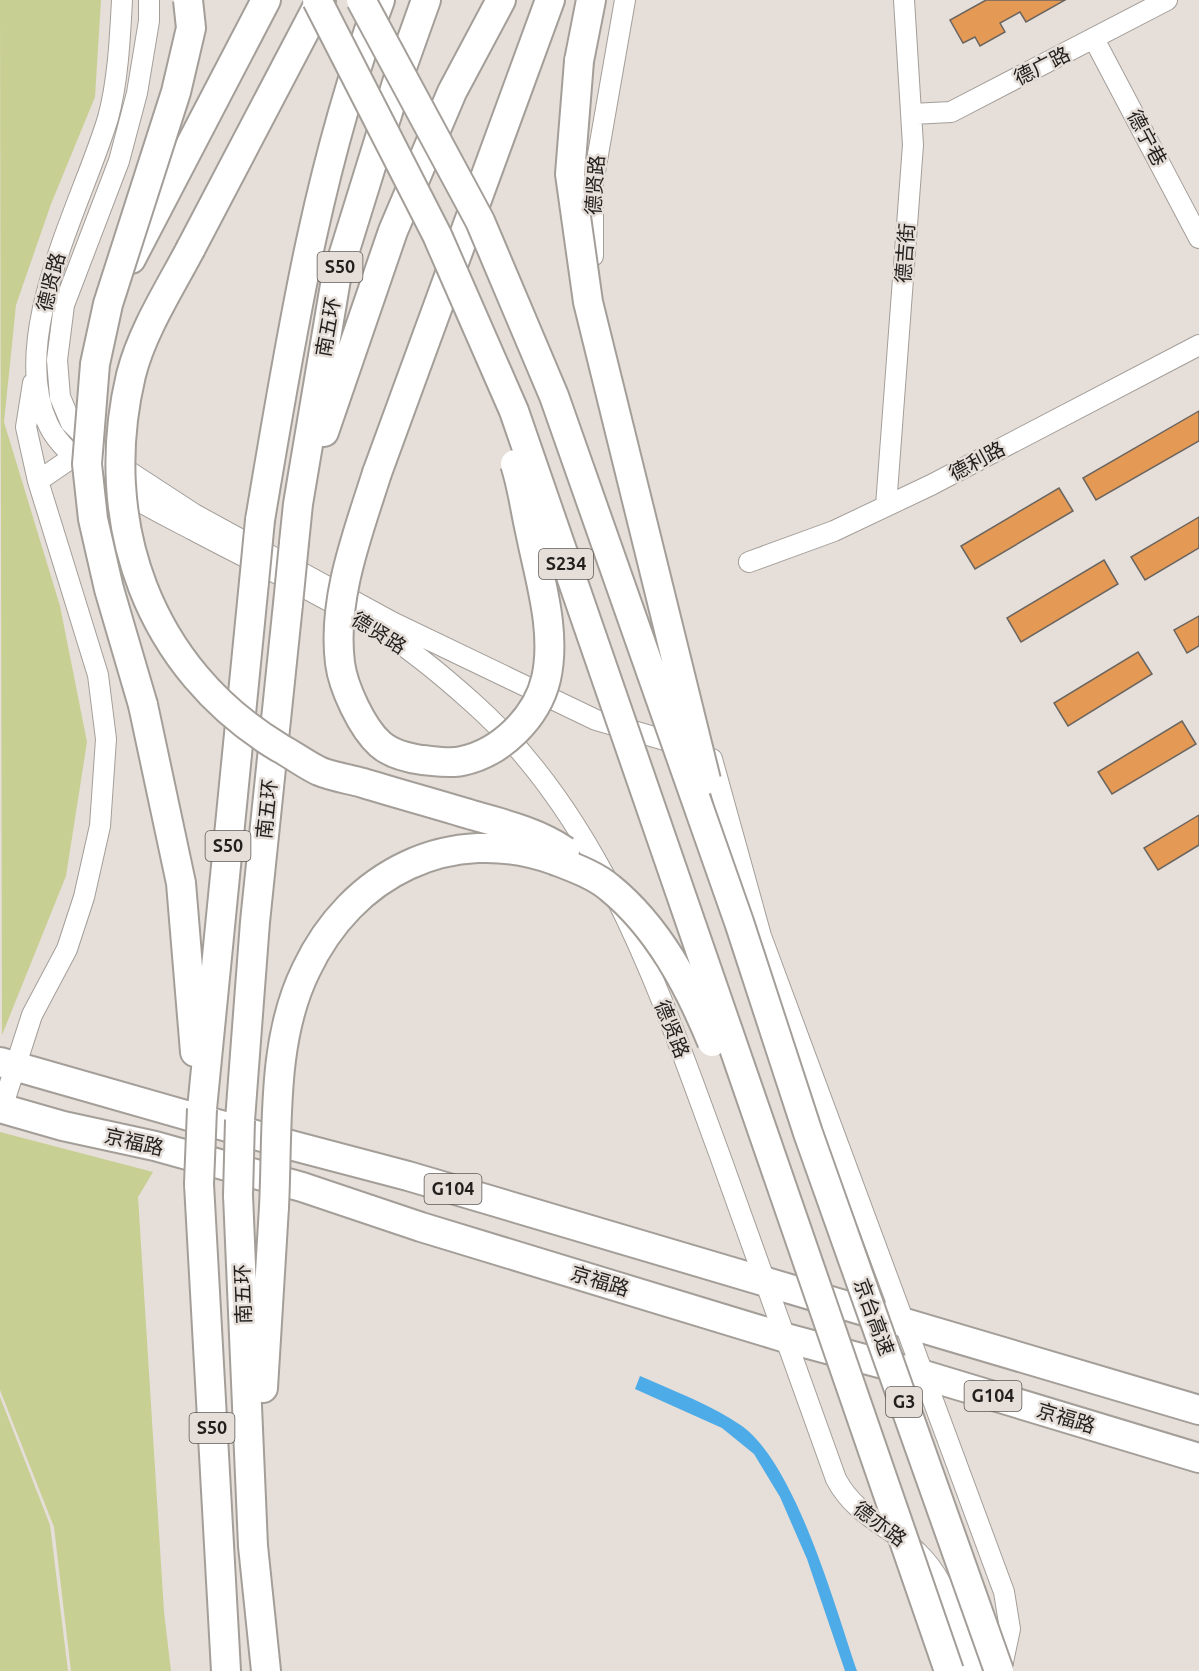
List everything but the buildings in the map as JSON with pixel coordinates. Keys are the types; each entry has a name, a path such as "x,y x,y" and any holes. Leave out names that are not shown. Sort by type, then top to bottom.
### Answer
{"highway":[{"path":"188,0 190,28 176,92 111,296 95,364 87,464 93,519 109,589 143,705 181,883 195,1059 202,1109"},
{"path":"111,296 266,0"},
{"path":"319,0 155,317 132,373 120,435 119,483 126,534 143,588 168,640 205,687 254,732 319,771 519,828 561,848 580,860 641,917 692,994 803,1252"},
{"name":"S234","path":"319,0 437,235 514,411 767,1147"},
{"name":"S234","path":"361,0 480,221 554,396 738,922 808,1133"},
{"name":"南五环","path":"226,1671 199,1184 202,1109 260,519 293,324 328,162 360,53 380,0"},
{"name":"南五环","path":"266,1671 253,1546 238,1195 240,1120 255,922 298,504 336,279 400,73 426,0"},
{"path":"298,504 393,231 452,92 501,0"},
{"path":"437,235 518,472 539,576 550,652 545,681 519,728 483,754 461,762 408,758 381,745 363,723 340,665 339,621 353,550 377,473 550,0"},
{"path":"591,0 579,61 570,174 588,302 684,687 738,922"},
{"path":"253,1546 282,1057 291,1010 305,972 320,943 337,918 359,895 383,877 440,854 477,847 511,849 574,868 609,887"},
{"name":"京福路","path":"7,1064 408,1176 1199,1410"},
{"name":"京福路","path":"1,1108 63,1126 155,1146 302,1187 421,1227 786,1338 924,1375 1199,1458"},
{"name":"京台高速","path":"808,1133 1000,1671"},
{"name":"G3","path":"767,1147 949,1671"}],"street":[{"name":"德贤路","path":"122,0 109,112 53,269 42,317 37,362 40,396 48,426 73,456 133,498 380,630 473,703 524,755 591,850 638,944 677,1040 786,1338"},
{"name":"德贤路","path":"148,0 149,21 134,104 118,161 64,305 57,360 60,397 71,423 102,454 194,514 392,622 596,720 710,753"},
{"name":"德贤路","path":"625,0 593,183 593,258 601,325 656,556 760,936 924,1375"},
{"name":"德吉街","path":"886,506 912,157 912,114 904,0"},
{"name":"德广路","path":"912,114 951,112 1167,0"},
{"name":"德宁巷","path":"1094,39 1199,238"},
{"name":"德利路","path":"749,562 834,531 886,506 1199,345"},
{"path":"1,1108 7,1064 67,949 84,897 100,826 106,739 98,675 38,481 26,427 37,362"},
{"path":"38,481 73,456"},
{"name":"德亦路","path":"786,1338 836,1479 845,1496 859,1511 922,1556 933,1570 943,1585 972,1671"},
{"path":"924,1375 1004,1592 1010,1629 1000,1671"}],"green space":[{"path":"0,0 101,0 95,97 51,204 16,305 4,422 60,606 87,742 66,876 2,1035"},
{"path":"0,1132 153,1172 138,1197 164,1612 171,1671 71,1671 54,1527 0,1390"},
{"path":"0,1397 50,1525 68,1671 0,1671"}],"water":[{"path":"640,1376 718,1411 742,1426 762,1445 780,1472 812,1539 857,1671 845,1671 807,1559 780,1497 754,1454 722,1428 635,1389"}]}
